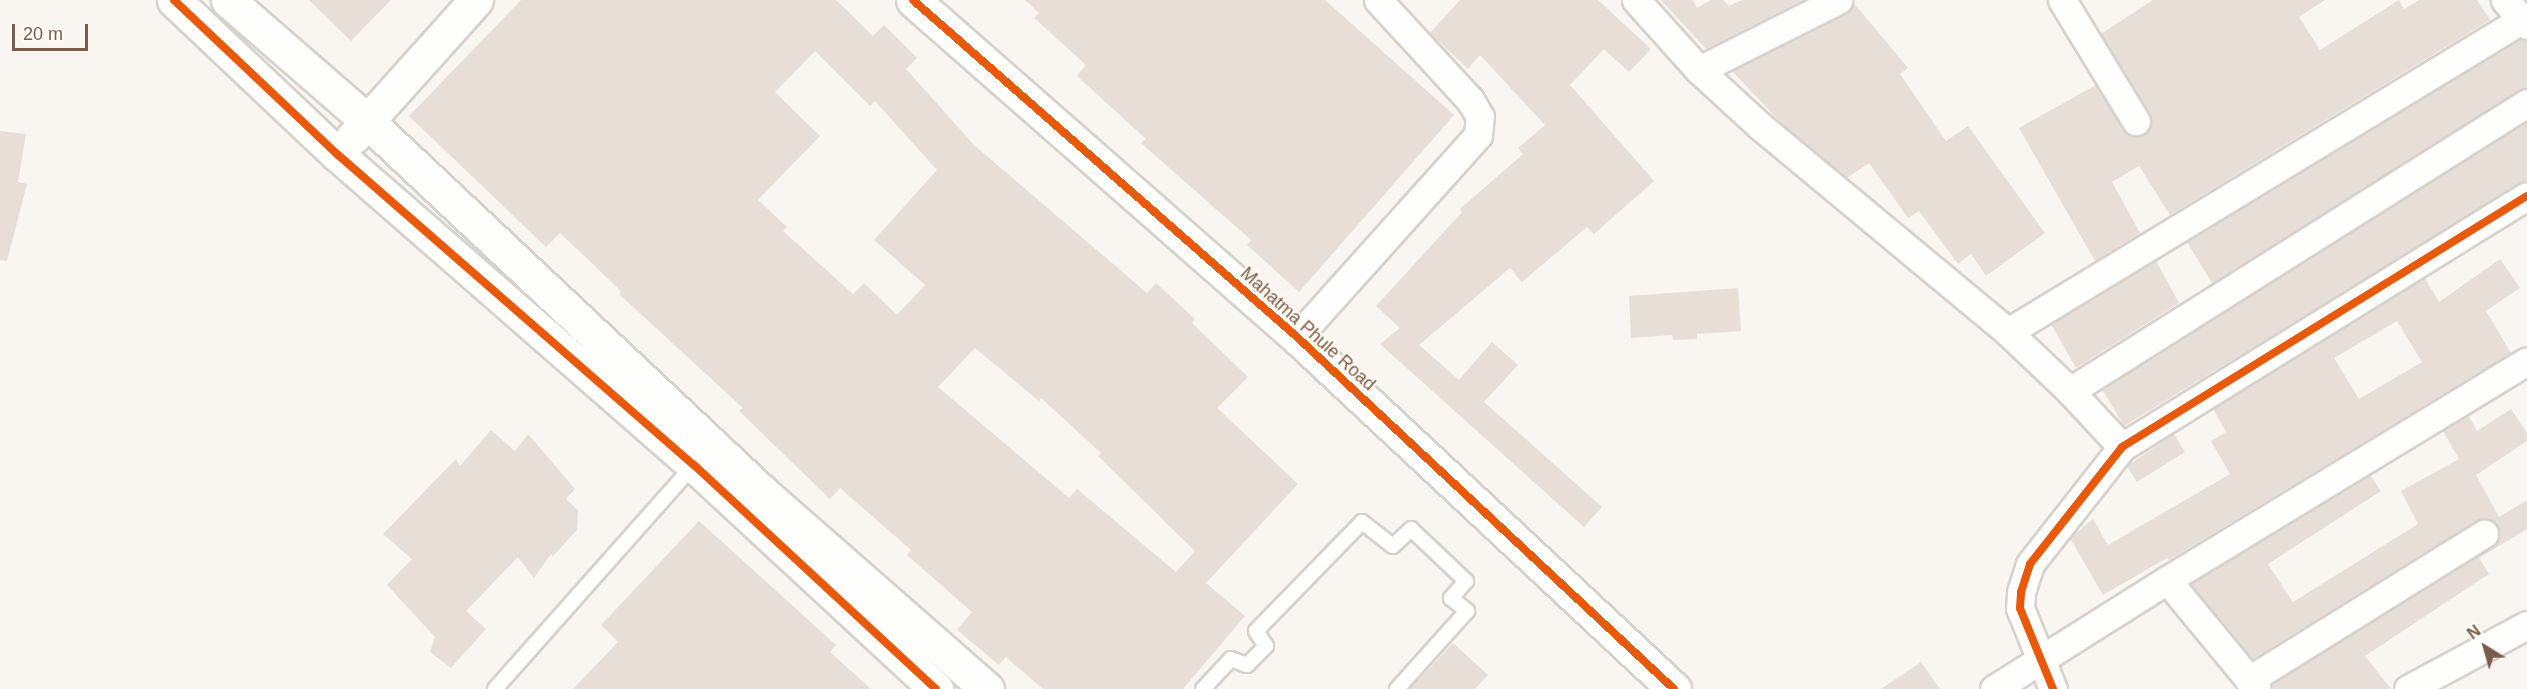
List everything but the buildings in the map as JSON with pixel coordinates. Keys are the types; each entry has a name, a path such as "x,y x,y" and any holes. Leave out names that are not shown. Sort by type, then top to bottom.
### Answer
{"street":[{"path":"174,0 337,154 694,465 936,689"},
{"path":"228,0 367,121 762,492 987,689"},
{"path":"337,154 476,0"},
{"name":"Mahatma Phule Road","path":"913,0 1297,337 1674,689"},
{"path":"1297,337 1478,135 1480,117 1470,100 1378,0"},
{"path":"1636,0 1700,70 1760,126 2008,332 2070,391 2122,447"},
{"path":"1700,70 1838,0"},
{"path":"2062,0 2136,121"},
{"path":"2008,332 2518,15"},
{"path":"2070,391 2527,103"},
{"path":"2053,689 2038,660 2020,608 2030,564 2122,447 2527,196"},
{"path":"1994,689 2167,580 2527,361"},
{"path":"2167,580 2253,684 2484,534"},
{"path":"2408,689 2527,626"}],"lane":[{"path":"495,689 694,465"},
{"path":"1203,689 1231,659 1247,665 1266,646 1256,631 1362,522 1393,546 1411,530 1466,581 1451,598 1467,611 1397,689"}],"cycle path":[{"path":"174,0 337,154 694,465 936,689"},
{"path":"913,0 1297,337 1674,689"},
{"path":"2053,689 2020,608 2021,592 2030,564 2122,447 2527,196"}]}
